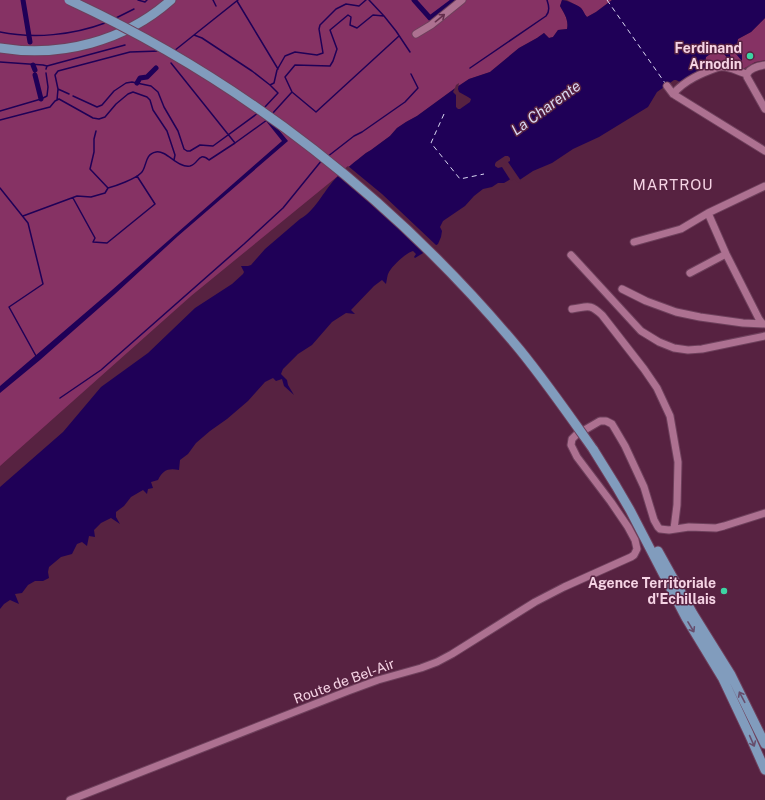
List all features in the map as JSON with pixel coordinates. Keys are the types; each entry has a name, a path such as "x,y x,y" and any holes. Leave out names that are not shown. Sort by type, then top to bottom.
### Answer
{"main road":[{"path":"69,0 137,33 214,79 272,118 307,144 386,210 463,285 536,370 595,447 603,464 630,510 686,618 722,679 765,770"},
{"path":"81,0 138,28 219,75 311,140 362,182 417,232 483,299 524,346 568,404 636,510 693,614 730,675 765,744"},
{"path":"0,48 49,50 76,47 92,43 126,30 156,12 171,0"}],"street":[{"path":"416,34 431,25 462,0"},
{"path":"747,74 754,67 765,65"},
{"path":"673,94 678,88 692,78 719,67 723,66 747,74"},
{"path":"747,74 765,109"},
{"path":"667,86 673,94 765,151"},
{"path":"634,242 681,229 708,213 765,186"},
{"path":"708,213 726,254 759,319 764,323"},
{"path":"690,273 726,254"},
{"path":"571,255 641,331 659,342 674,348 688,350 702,349 765,336"},
{"path":"622,289 646,301 676,312 743,323 764,323"},
{"path":"572,309 587,306 595,309 602,315 644,369 657,388 666,406 670,416 678,462 677,504 674,529 689,527 711,528 724,526 765,513"},
{"name":"Route de Bel-Air","path":"70,800 354,688 437,662 535,602 564,587 631,557 636,551 637,545 628,527 577,456 571,444 572,439 576,435 600,422 606,421 612,424 625,446 644,487 651,514 656,525 660,529 674,529"}],"shaded area":[{"path":"0,0 562,0 560,6 566,17 567,29 558,30 553,37 549,38 544,33 519,48 490,72 469,79 417,116 397,128 390,136 366,153 191,296 0,466"},
{"path":"567,0 612,0 587,17 581,8"},
{"path":"765,18 765,60 755,62 743,69 707,67 705,63 706,57 716,50 723,53 732,62 729,51 732,49 742,61 742,54 737,45 738,39 751,32"}],"water":[{"name":"La Charente","path":"562,0 575,4 582,9 587,17 612,0 765,0 765,18 751,32 738,39 737,45 742,54 742,61 732,49 729,51 732,63 723,53 716,50 706,57 705,63 709,70 680,82 674,80 657,92 648,107 599,137 573,149 552,163 533,171 518,181 514,177 504,183 498,183 492,187 483,189 465,206 443,221 440,227 442,231 438,244 415,258 414,257 416,254 413,251 403,257 389,272 386,284 382,280 374,286 351,310 355,314 346,313 332,322 312,345 298,354 283,369 281,374 287,380 288,385 294,395 284,386 282,379 276,381 273,378 265,382 248,401 196,443 188,454 180,460 179,470 166,470 158,480 151,482 153,488 148,489 147,494 143,490 131,497 124,506 116,512 116,517 120,524 111,518 101,523 94,530 95,537 89,536 87,546 82,542 77,544 72,554 61,557 49,567 49,578 43,581 35,581 28,585 22,593 15,594 19,604 10,600 0,609 0,487 63,432 101,387 148,353 195,308 232,284 243,274 244,272 241,266 251,265 265,249 310,211 335,179 366,153 390,136 397,128 417,116 469,79 490,72 519,48 544,33 549,38 553,37 558,30 567,29 567,20 560,6"},
{"path":"269,118 288,141 178,236 40,360 0,393 0,386 282,141 266,121"}],"pier":[{"path":"459,83 459,92 471,99 470,102 458,109 456,107 456,95 453,92 456,85"},
{"path":"505,156 510,158 510,161 508,162 521,181 519,183 514,179 511,181 502,167 498,168 495,166 496,162"},
{"path":"348,166 382,194 437,246 431,250 401,229 338,174"}],"waterway":[{"path":"23,0 30,42"},
{"path":"138,0 145,2 147,0"},
{"path":"213,0 216,6"},
{"path":"238,0 194,35 202,38 252,71 270,85 274,83 277,70 285,56 295,52 317,55 323,53 319,29 320,25 336,9 346,4 359,6 366,0"},
{"path":"369,0 396,31 410,52"},
{"path":"414,0 430,18 454,0"},
{"path":"470,68 546,16 549,8 547,0"},
{"path":"237,1 278,69"},
{"path":"114,19 134,9"},
{"path":"384,16 373,15 357,28 350,25 351,17 348,15 330,30 337,49 330,66 295,65 285,77 292,92 316,112 399,36"},
{"path":"0,32 26,35 53,35 105,23"},
{"path":"174,51 194,35"},
{"path":"47,66 125,45"},
{"path":"57,100 58,89 55,75 58,71 130,52 160,51"},
{"path":"0,62 43,65 47,66 46,69"},
{"path":"171,63 235,143 267,120"},
{"path":"33,65 35,70"},
{"path":"137,83 140,78 147,77 156,68"},
{"path":"0,111 47,96 48,87 46,73"},
{"path":"327,157 354,136 405,102 418,88 411,74"},
{"path":"35,75 41,99"},
{"path":"73,96 97,107 102,105 114,91 126,83 132,82 151,86 158,92 164,107 178,131 184,149 187,151 190,151 200,145 213,146 258,113"},
{"path":"264,108 278,93 270,85"},
{"path":"58,89 69,94"},
{"path":"0,120 50,107 59,99 93,118 99,119 105,117 116,104 128,94 133,92 147,97 150,100 153,110 167,131 175,155 174,160"},
{"path":"272,114 292,92"},
{"path":"96,131 94,139 94,152 90,169 108,188 134,178 141,173 149,155 152,153 160,152 185,166 190,166 201,157 209,160 235,143"},
{"path":"60,398 101,370 244,244 283,208 322,160"},
{"path":"73,198 95,238 93,242 107,243 155,204 137,176"},
{"path":"0,188 28,223 43,284 9,307 36,356"},
{"path":"23,216 77,196 91,197 105,193 108,188"}],"ferry route":[{"path":"607,0 665,83"},
{"path":"444,114 431,143 460,179 484,174"}],"place":[{"name":"Ferdinand Arnodin","path":"750,56"},
{"name":"Agence Territoriale d'Echillais","path":"724,591"}],"district":[{"name":"MARTROU","path":"673,185"}]}
